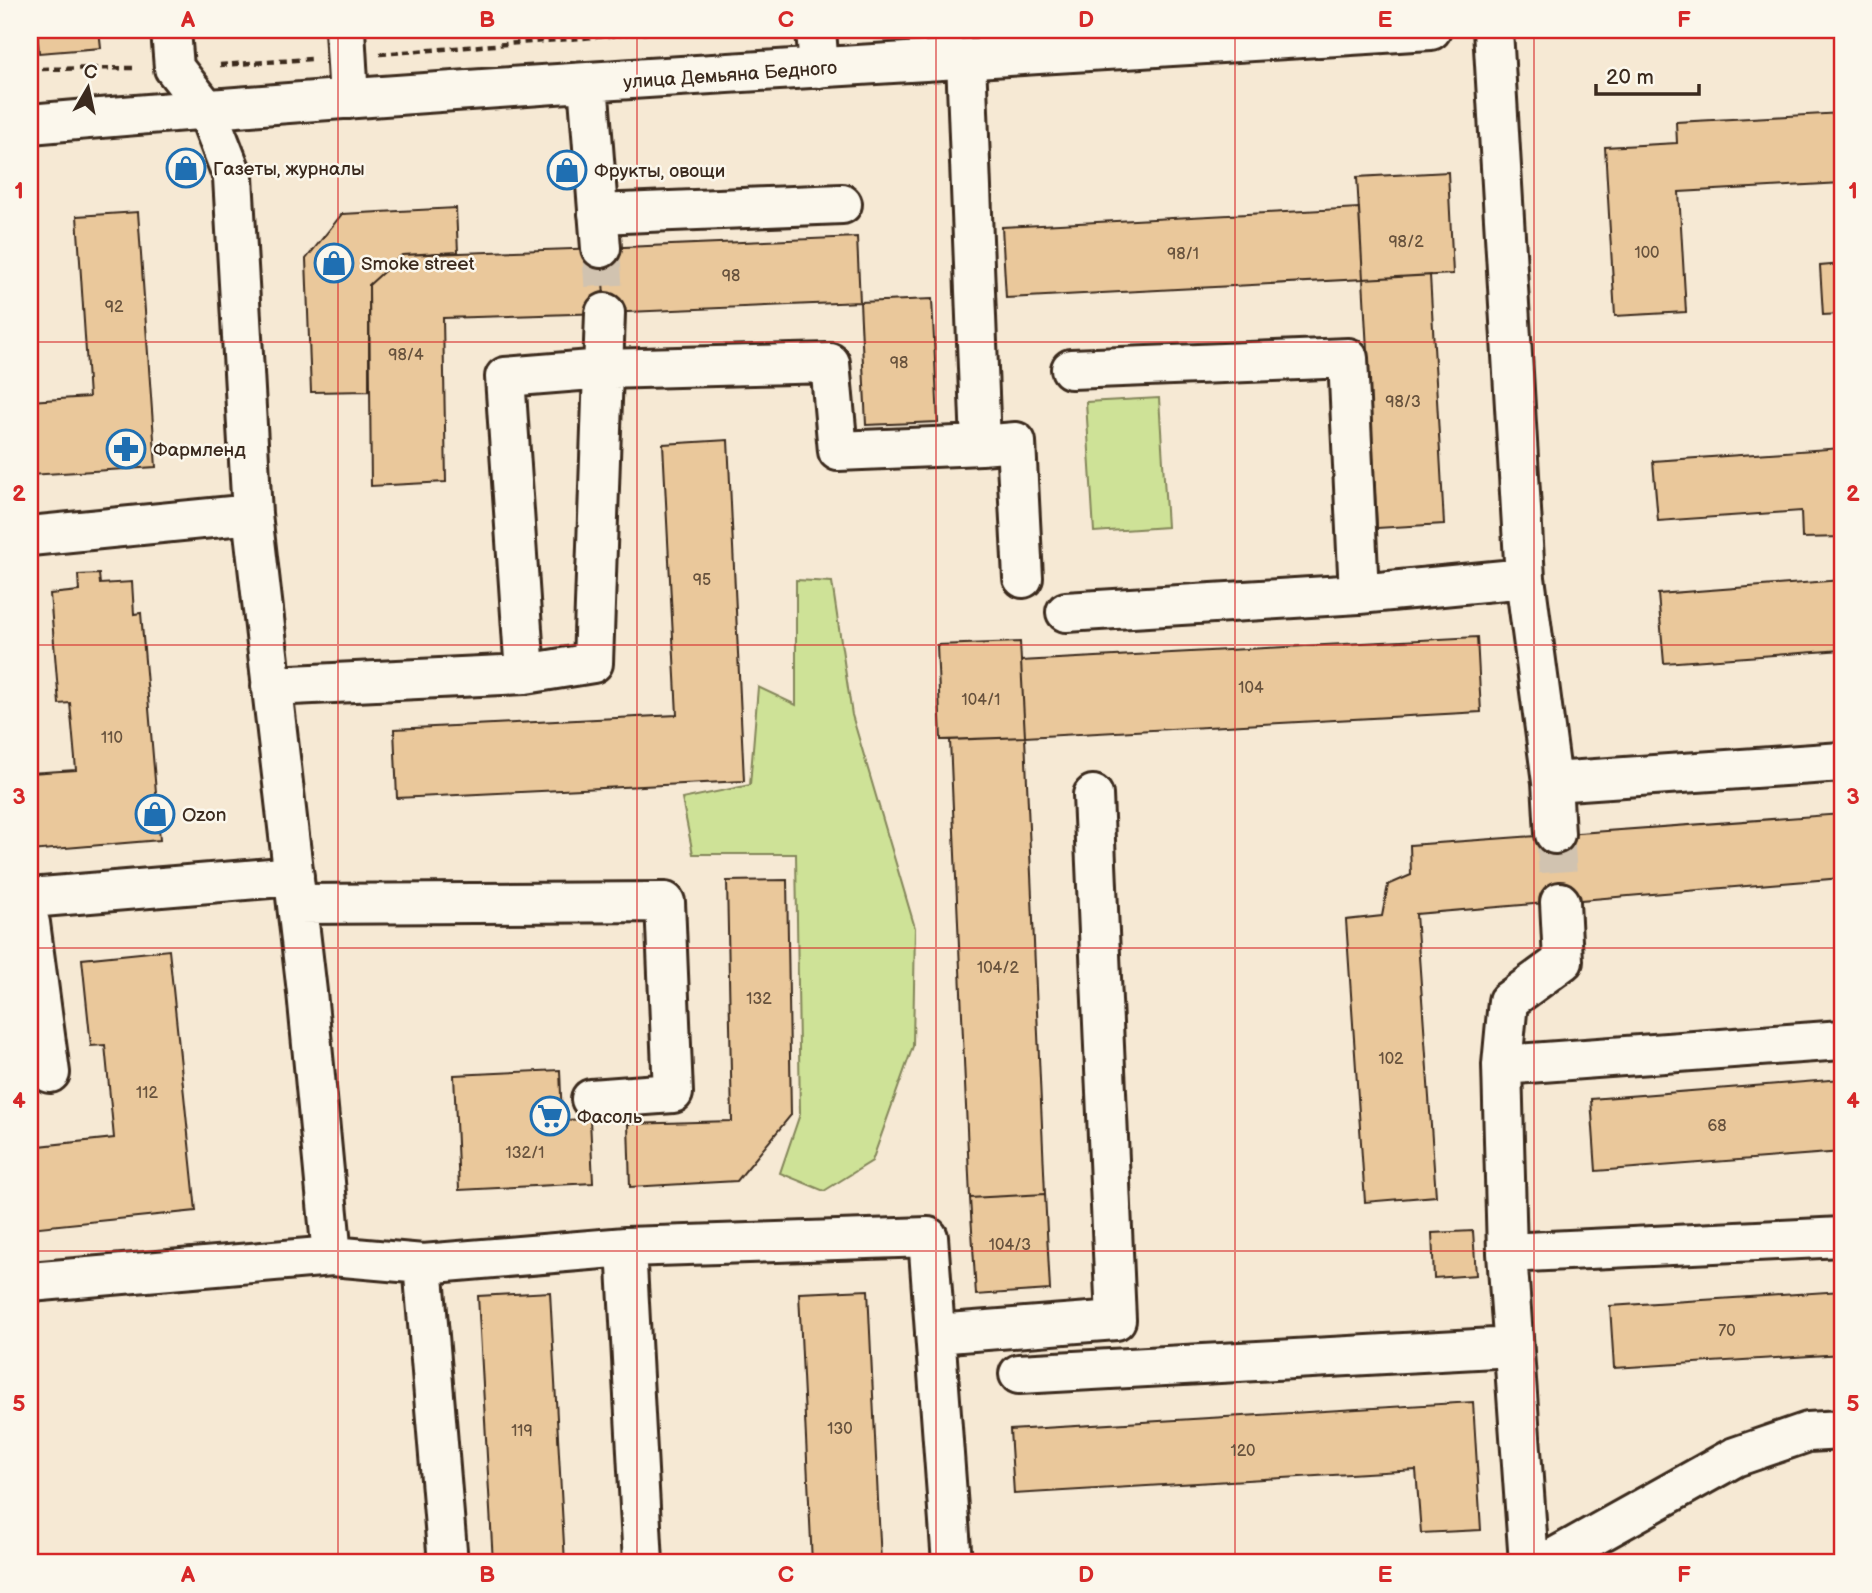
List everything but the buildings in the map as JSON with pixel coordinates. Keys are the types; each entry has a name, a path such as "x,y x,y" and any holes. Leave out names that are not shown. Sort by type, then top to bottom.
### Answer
{"street":[{"path":"172,30 174,68 207,110 233,177 252,514 296,890 332,1256"},
{"path":"345,30 349,99"},
{"path":"816,30 820,68"},
{"name":"улица Демьяна Бедного","path":"30,124 349,99 1431,30"},
{"path":"1493,30 1525,578 1552,782 1555,834"},
{"path":"966,59 981,445"},
{"path":"588,83 599,231 842,204"},
{"path":"271,686 525,674 593,663 605,313"},
{"path":"1071,369 1348,358 1359,594"},
{"path":"525,674 505,377 604,369 830,363 838,451 1016,442 1023,578"},
{"path":"30,536 252,514"},
{"path":"1066,612 1359,594 1525,578"},
{"path":"1552,782 1842,762"},
{"path":"935,1335 1116,1320 1093,795"},
{"path":"30,898 296,890 665,902 673,1093 591,1099"},
{"path":"1529,1563 1507,1253 1502,1065 1508,1001 1563,961 1560,902"},
{"path":"30,923 50,1073"},
{"path":"1502,1065 1842,1040"},
{"path":"30,1282 332,1256 423,1264 626,1247 928,1237 952,1563"},
{"path":"1507,1253 1842,1237"},
{"path":"626,1247 643,1563"},
{"path":"423,1264 448,1563"},
{"path":"1019,1374 1513,1347"},
{"path":"1545,1563 1735,1457 1808,1432 1842,1430"}],"green space":[{"path":"1159,398 1167,527 1094,532 1086,402"},
{"path":"796,580 832,582 852,715 915,928 913,1046 872,1161 824,1191 780,1173 800,1114 796,854 693,854 682,799 750,785 758,687 796,705"}],"tunnel":[{"path":"601,248 605,313"},
{"path":"1555,834 1560,902"}],"place":[{"name":"Газеты, журналы","path":"186,168"},
{"name":"Фрукты, овощи","path":"567,170"},
{"name":"Smoke street","path":"334,263"},
{"name":"Фармленд","path":"126,449"},
{"name":"Ozon","path":"155,814"},
{"name":"Фасоль","path":"550,1116"}]}
